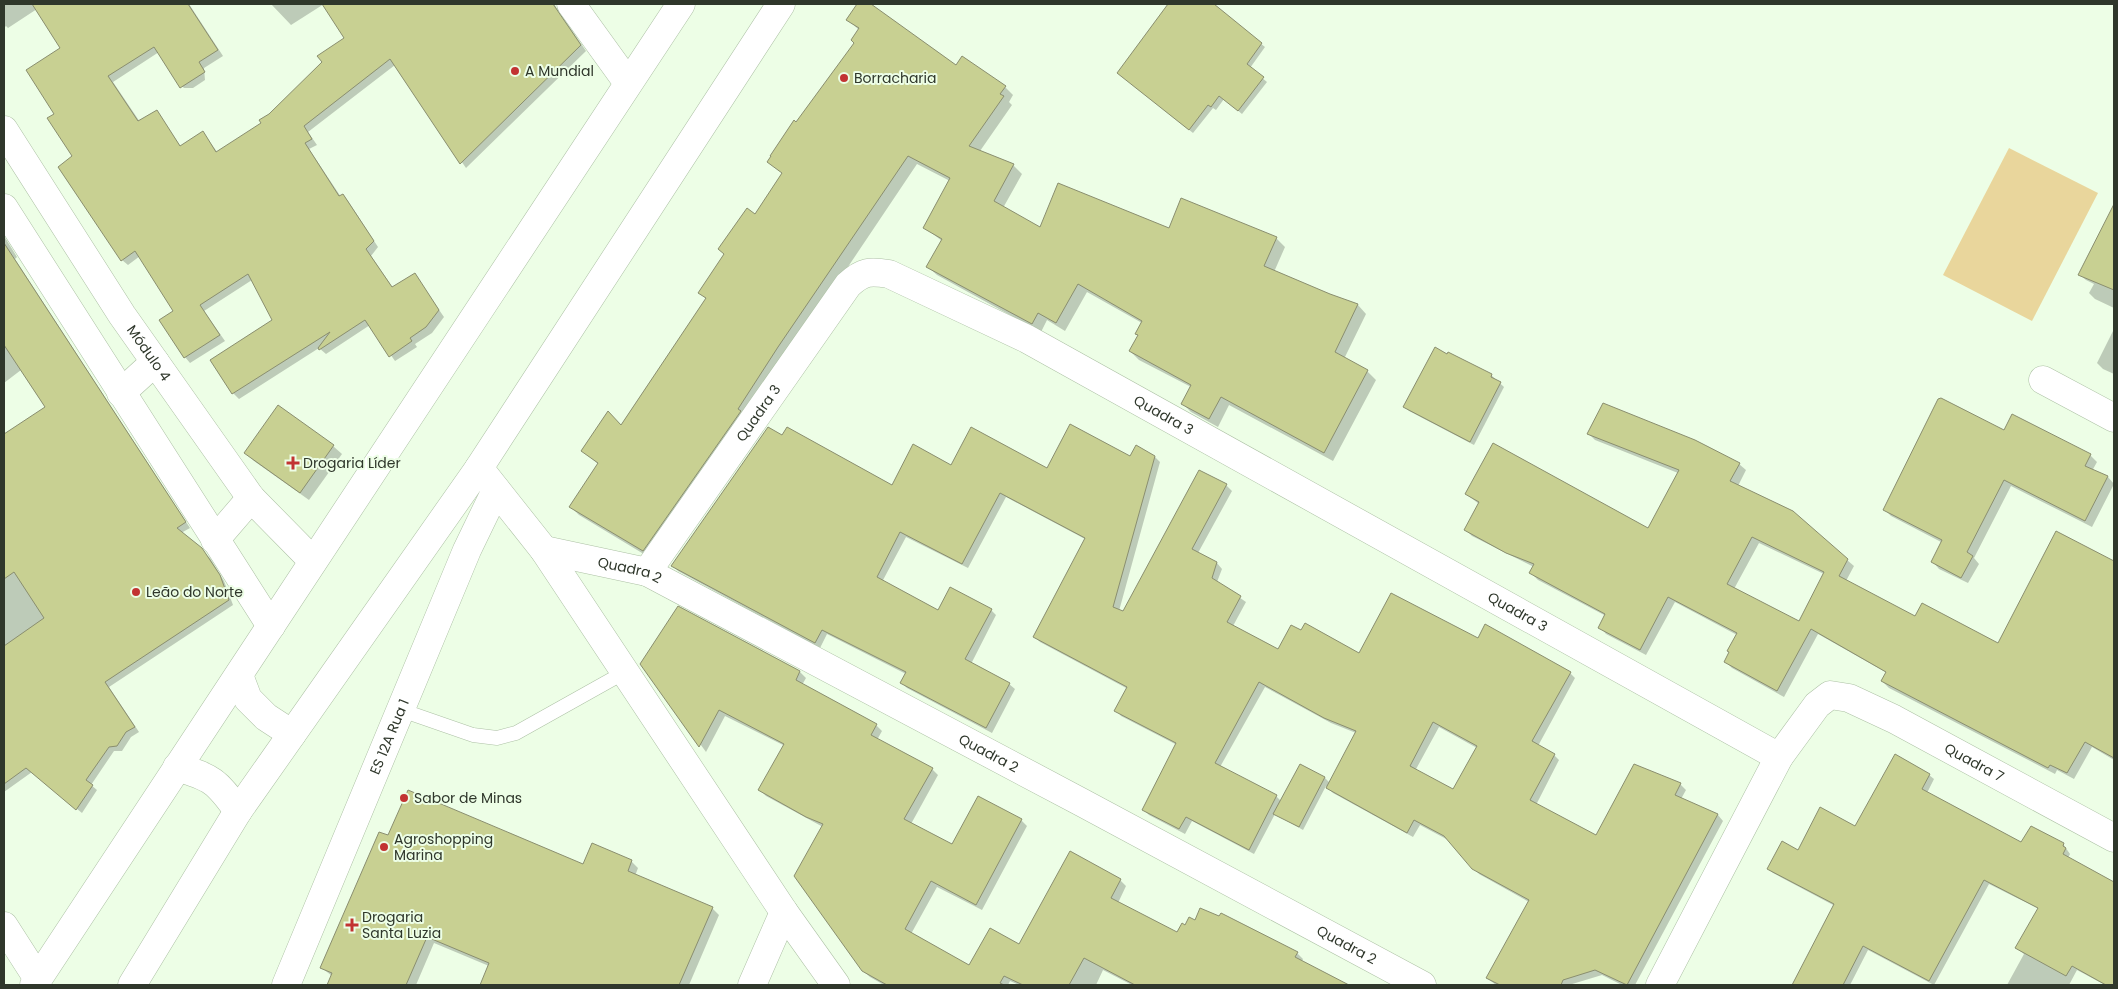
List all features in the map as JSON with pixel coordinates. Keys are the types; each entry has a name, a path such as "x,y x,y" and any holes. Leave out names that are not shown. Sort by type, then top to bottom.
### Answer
{"street":[{"path":"571,4 628,83"},
{"path":"4,926 36,982 681,4"},
{"path":"132,985 238,811 479,468 782,4"},
{"name":"Módulo 4","path":"4,130 117,306 251,498 313,562"},
{"path":"4,208 271,626"},
{"name":"Quadra 3","path":"647,572 848,285 858,276 871,271 889,274 1027,339 1779,757"},
{"path":"121,393 155,362"},
{"path":"2043,380 2114,418"},
{"path":"479,468 544,550 784,912 836,985"},
{"name":"ES 12A Rua 1","path":"286,985 467,550 496,490"},
{"path":"215,540 251,498"},
{"name":"Quadra 2","path":"544,550 647,572 1090,806 1422,985"},
{"path":"239,675 248,699 266,717 292,734"},
{"name":"Quadra 7","path":"1779,757 1817,705 1830,695 1849,698 1894,719 2114,838"},
{"path":"1660,985 1779,757"},
{"path":"177,767 204,775 222,788 238,811"},
{"path":"752,985 784,912"}],"lane":[{"path":"401,710 473,735 497,738 516,733 625,672"}],"shaded area":[{"path":"2009,148 2098,193 2032,321 1943,275"}],"building":[{"path":"32,4 188,4 218,50 199,62 205,72 180,88 154,47 108,76 138,121 157,110 180,146 203,131 216,152 261,123 259,120 269,114 322,62 317,56 344,38 322,4 553,4 581,45 460,164 390,59 304,126 312,139 305,143 339,196 343,194 374,241 366,249 392,287 415,273 439,310 426,327 410,338 412,341 389,357 365,320 319,350 318,348 330,332 232,394 210,360 272,320 248,274 200,305 220,335 184,358 159,320 173,311 135,251 121,261 58,167 72,156 47,118 54,114 26,70 60,48"},
{"path":"857,4 871,4 956,65 962,56 1006,86 1000,94 1004,96 969,146 1014,164 994,201 1040,227 1058,183 1169,228 1181,198 1277,237 1264,266 1358,304 1335,352 1368,370 1324,453 1221,397 1209,419 1181,404 1191,385 1129,351 1138,335 1135,334 1142,321 1078,284 1056,323 1038,313 1032,324 926,267 942,239 923,228 950,178 908,156 778,347 738,409 741,411 643,551 569,507 598,463 581,451 608,411 621,425 706,298 698,293 724,254 718,249 747,208 755,214 782,173 767,162 794,120 796,122 854,43 851,40 859,28 846,20"},
{"path":"1168,4 1214,4 1262,43 1247,64 1264,77 1238,111 1219,96 1211,107 1208,105 1189,130 1117,73"},
{"path":"2114,204 2114,290 2078,275"},
{"path":"4,243 186,522 177,528 202,548 220,575 229,600 105,682 135,727 126,732 117,746 109,747 86,780 93,785 76,810 26,768 4,784 4,646 44,618 14,572 4,579 4,434 45,407 4,345"},
{"path":"1435,347 1492,374 1491,377 1501,382 1470,442 1403,407"},
{"path":"1941,398 2004,430 2012,414 2091,454 2085,466 2108,476 2085,521 2004,480 1967,552 1973,556 1961,578 1931,562 1942,540 1883,510 1938,399"},
{"path":"1603,403 1695,440 1740,463 1730,481 1793,511 1848,559 1839,576 1915,616 1922,603 1998,643 2056,531 2114,561 2114,758 2085,742 2067,773 2050,765 2048,768 1881,681 1886,672 1811,629 1777,691 1724,662 1729,652 1727,651 1737,633 1668,597 1640,650 1598,628 1605,614 1529,573 1534,564 1506,553 1464,530 1479,502 1465,494 1493,443 1648,528 1679,470 1587,434","holes":["1752,537 1824,572 1799,621 1727,584"]},
{"path":"278,405 334,445 300,493 244,453"},
{"path":"1070,424 1130,456 1136,445 1155,456 1113,607 1123,611 1199,470 1227,484 1192,549 1217,562 1212,578 1241,596 1227,622 1278,649 1291,625 1301,630 1305,623 1359,653 1391,593 1478,638 1485,624 1571,672 1532,741 1555,754 1530,800 1596,835 1634,764 1681,783 1675,795 1718,814 1627,985 1595,970 1563,980 1561,985 1500,985 1486,978 1529,900 1472,869 1444,836 1414,820 1407,833 1326,788 1356,731 1324,718 1259,682 1215,763 1277,795 1249,850 1186,817 1179,829 1142,810 1176,743 1114,711 1127,687 1033,637 1085,538 1000,493 962,564 900,532 877,577 938,610 950,587 992,609 965,659 1010,683 986,728 900,683 906,672 822,630 815,643 671,566 768,427 782,435 787,427 892,485 913,444 951,465 971,427 1047,468","holes":["1433,722 1477,746 1453,789 1410,766"]},
{"path":"678,606 800,671 796,680 877,724 871,735 933,768 904,819 952,844 978,796 1022,819 976,905 931,881 905,929 969,965 990,928 1019,944 1070,851 1121,879 1111,898 1177,932 1182,923 1185,925 1189,917 1195,920 1200,908 1219,916 1221,913 1298,952 1295,957 1349,985 1135,985 1084,958 1069,985 1023,985 1004,976 1000,983 1004,985 887,985 862,971 794,876 823,824 806,817 758,790 784,744 719,710 699,747 640,664"},
{"path":"1895,754 1930,774 1922,789 2021,842 2031,826 2064,843 2063,846 2066,848 2063,854 2114,882 2114,985 2106,985 2072,966 2066,976 2015,948 2038,908 1984,880 1929,981 1863,946 1843,985 1792,985 1834,904 1767,869 1782,841 1798,850 1820,807 1855,826"},
{"path":"1300,764 1325,777 1299,827 1273,814"},
{"path":"408,790 583,864 592,843 632,860 628,871 713,907 679,985 480,985 489,963 427,937 406,985 327,985 332,973 320,968 379,832 388,835"}],"place":[{"name":"A Mundial","path":"515,71"},
{"name":"Borracharia","path":"844,78"},
{"name":"Drogaria Líder","path":"293,463"},
{"name":"Leão do Norte","path":"136,592"},
{"name":"Sabor de Minas","path":"404,798"},
{"name":"Agroshopping Marina","path":"384,847"},
{"name":"Drogaria Santa Luzia","path":"352,925"}]}
